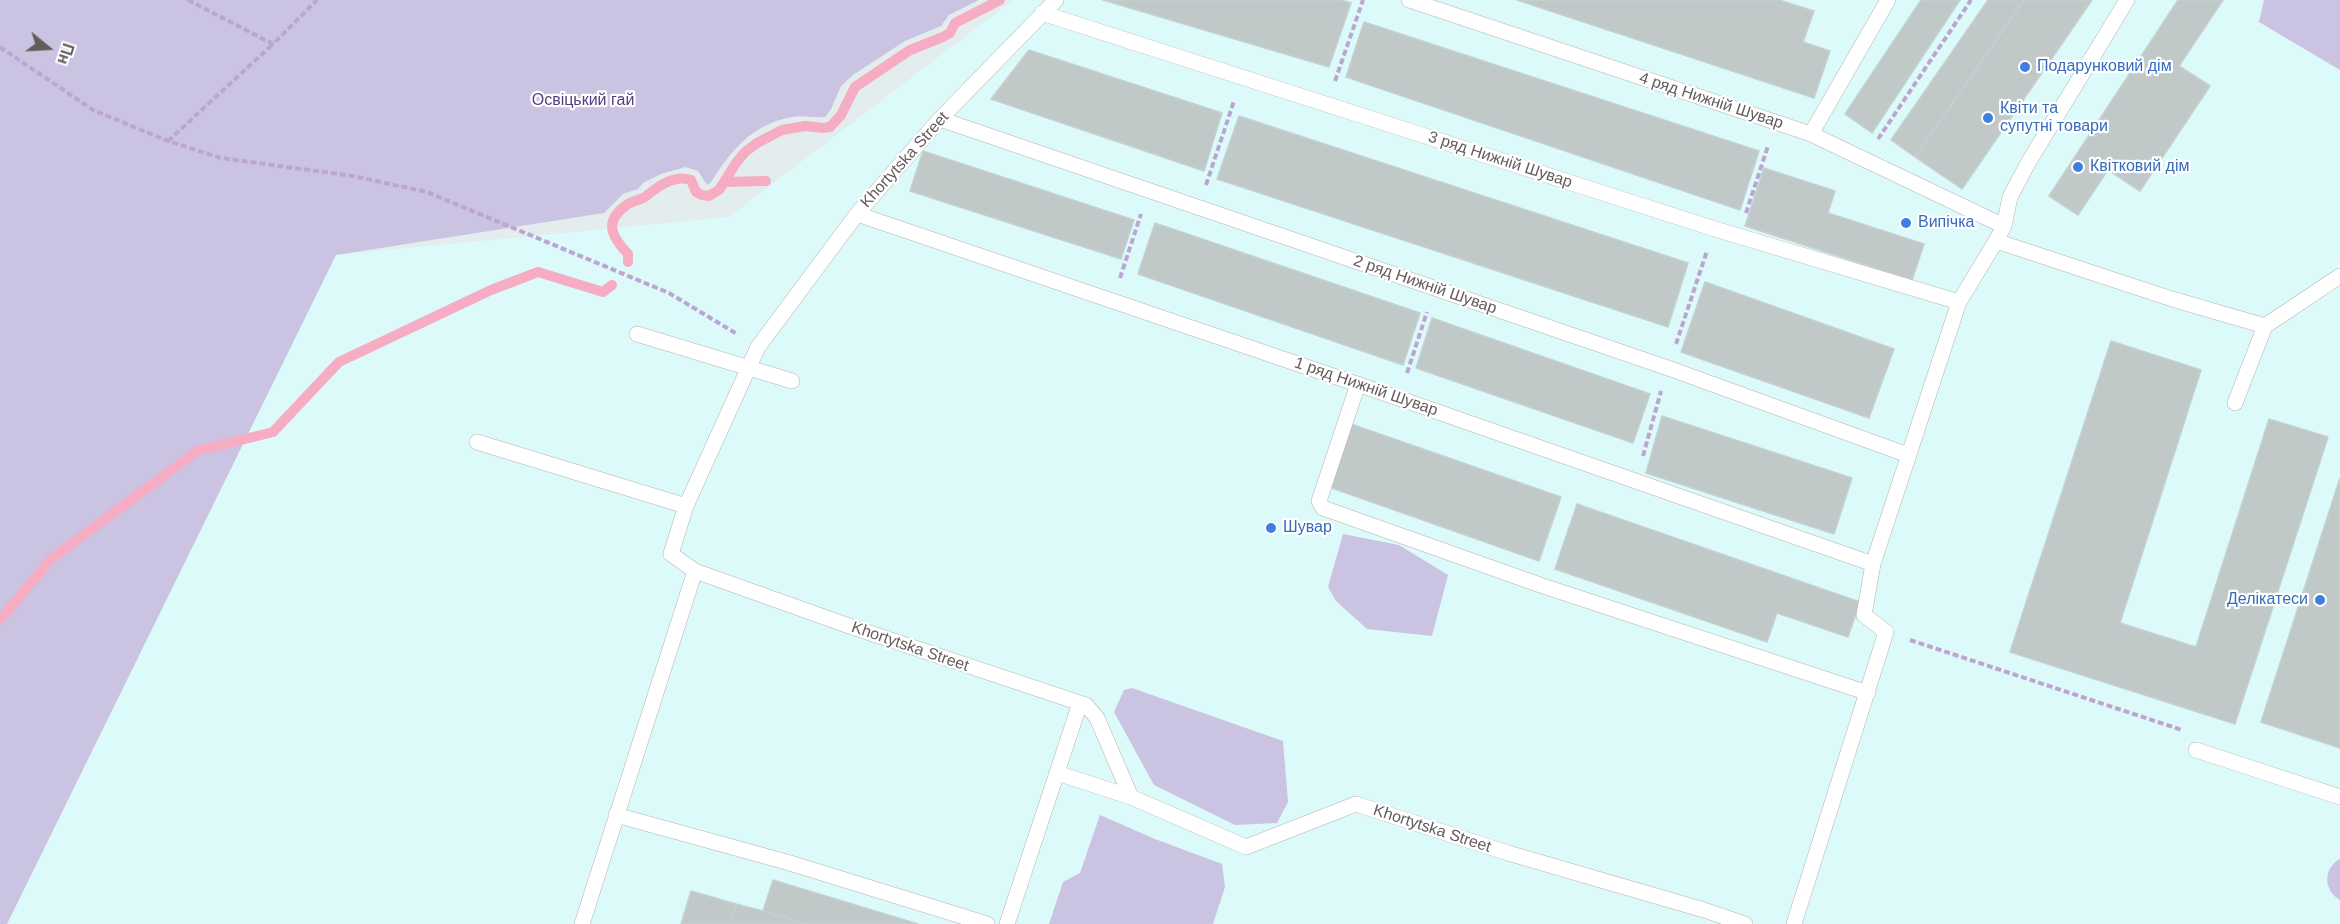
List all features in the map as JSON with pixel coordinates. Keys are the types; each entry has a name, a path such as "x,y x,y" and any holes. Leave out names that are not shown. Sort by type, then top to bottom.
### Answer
{"lane":[{"name":"Khortytska Street","path":"1056,0 940,119 857,213 758,347 686,506 671,554 695,571 852,627 1086,705 1097,718 1131,797 1246,848 1356,804 1508,853 1745,924"},
{"name":"4 ряд Нижній Шувар","path":"1409,0 1811,134 2004,226"},
{"path":"1811,134 1888,0"},
{"path":"1794,924 1886,632 1864,615 1873,564 1959,302 2004,226 2010,197 2028,163 2127,0"},
{"name":"3 ряд Нижній Шувар","path":"1042,13 1715,229 1959,302"},
{"name":"2 ряд Нижній Шувар","path":"940,119 1668,368 1908,455"},
{"name":"1 ряд Нижній Шувар","path":"857,213 1358,384 1873,564"},
{"path":"1996,241 2172,299 2265,326"},
{"path":"2235,403 2265,326 2340,276"},
{"path":"637,334 792,381"},
{"path":"1358,384 1319,501 1323,508 1543,586 1868,693"},
{"path":"477,442 686,506"},
{"path":"582,924 695,571"},
{"path":"1007,924 1080,703"},
{"path":"2196,750 2340,797"},
{"path":"1057,773 1131,797"},
{"path":"616,815 790,863 987,924"}],"path":[{"path":"188,0 273,44"},
{"path":"168,141 273,44 316,0"},
{"path":"1327,104 1363,0"},
{"path":"1864,159 1971,0"},
{"path":"0,46 93,110 168,141 221,158 353,176 427,192 669,293 758,347"},
{"path":"1198,207 1242,77"},
{"path":"1715,229 1744,220 1776,123"},
{"path":"1113,301 1149,190"},
{"path":"1398,398 1435,289"},
{"path":"1886,632 2190,733"}],"shaded area":[{"name":"Шувар","path":"1013,0 2264,0 2260,22 2340,70 2340,924 7,924 336,255 729,217"}],"green space":[{"name":"Освіцький гай","path":"0,0 979,0 949,15 941,26 905,41 853,75 841,86 825,117 792,117 754,132 726,160 707,185 698,171 685,167 661,174 643,183 638,189 623,194 604,213 336,255 7,924 0,924"},
{"path":"2264,0 2340,0 2340,70 2259,22"},
{"path":"1343,534 1399,545 1448,575 1432,636 1367,629 1336,601 1328,587"},
{"path":"1132,688 1283,741 1288,802 1277,823 1235,825 1154,785 1114,712 1124,690"},
{"path":"1100,815 1222,864 1225,887 1213,924 1049,924 1063,882 1080,873"},
{"path":"2340,859 2340,900 2330,891 2327,879 2330,868"}],"building":[{"path":"1103,0 1341,0 1351,3 1329,67"},
{"path":"1517,0 1779,0 1814,11 1803,42 1830,51 1814,98"},
{"path":"1921,0 1960,0 1872,133 1845,114"},
{"path":"1988,0 2024,0 1915,157 1891,140"},
{"path":"2024,0 2092,0 1962,189 1915,157"},
{"path":"2178,0 2223,0 2179,66 2210,86 2140,191 2108,170 2078,215 2049,196"},
{"path":"1364,22 1759,151 1740,210 1346,77"},
{"path":"1029,50 1222,113 1204,171 991,99"},
{"path":"1239,116 1688,263 1668,327 1217,179"},
{"path":"923,151 1134,220 1121,259 910,191"},
{"path":"1764,168 1835,191 1828,213 1924,244 1912,280 1745,226"},
{"path":"1155,223 1420,313 1403,365 1138,274"},
{"path":"1705,282 1894,349 1869,418 1681,352"},
{"path":"1432,318 1650,394 1633,443 1416,368"},
{"path":"2111,341 2201,370 2120,623 2196,647 2269,419 2328,437 2235,724 2010,652"},
{"path":"1662,416 1852,478 1834,534 1646,473"},
{"path":"1351,424 1561,497 1539,561 1329,487"},
{"name":"Делікатеси","path":"2340,478 2340,748 2261,722"},
{"path":"1577,504 1860,602 1848,637 1777,613 1767,642 1555,569"},
{"path":"773,880 918,924 807,924 763,911"},
{"path":"691,891 736,904 730,924 681,924"},
{"path":"736,904 763,911 807,924 730,924"}],"waterway":[{"path":"628,262 628,254 617,241 612,229 615,216 628,204 645,197 666,182 678,179 691,180 696,192 709,196 719,190 736,163 757,143 782,130 805,126 830,127 841,115 855,87 910,50 943,37 950,33 955,23 1000,0"},
{"path":"724,182 766,181"},
{"path":"0,620 51,559 197,451 273,432 339,362 491,290 538,272 603,292 612,285"}],"place":[{"name":"Подарунковий дім","path":"2025,67"},
{"name":"Квіти та супутні товари","path":"1988,118"},
{"name":"Квітковий дім","path":"2078,167"},
{"name":"Випічка","path":"1906,223"},
{"name":"Шувар","path":"1271,528"},
{"name":"Делікатеси","path":"2320,600"}]}
